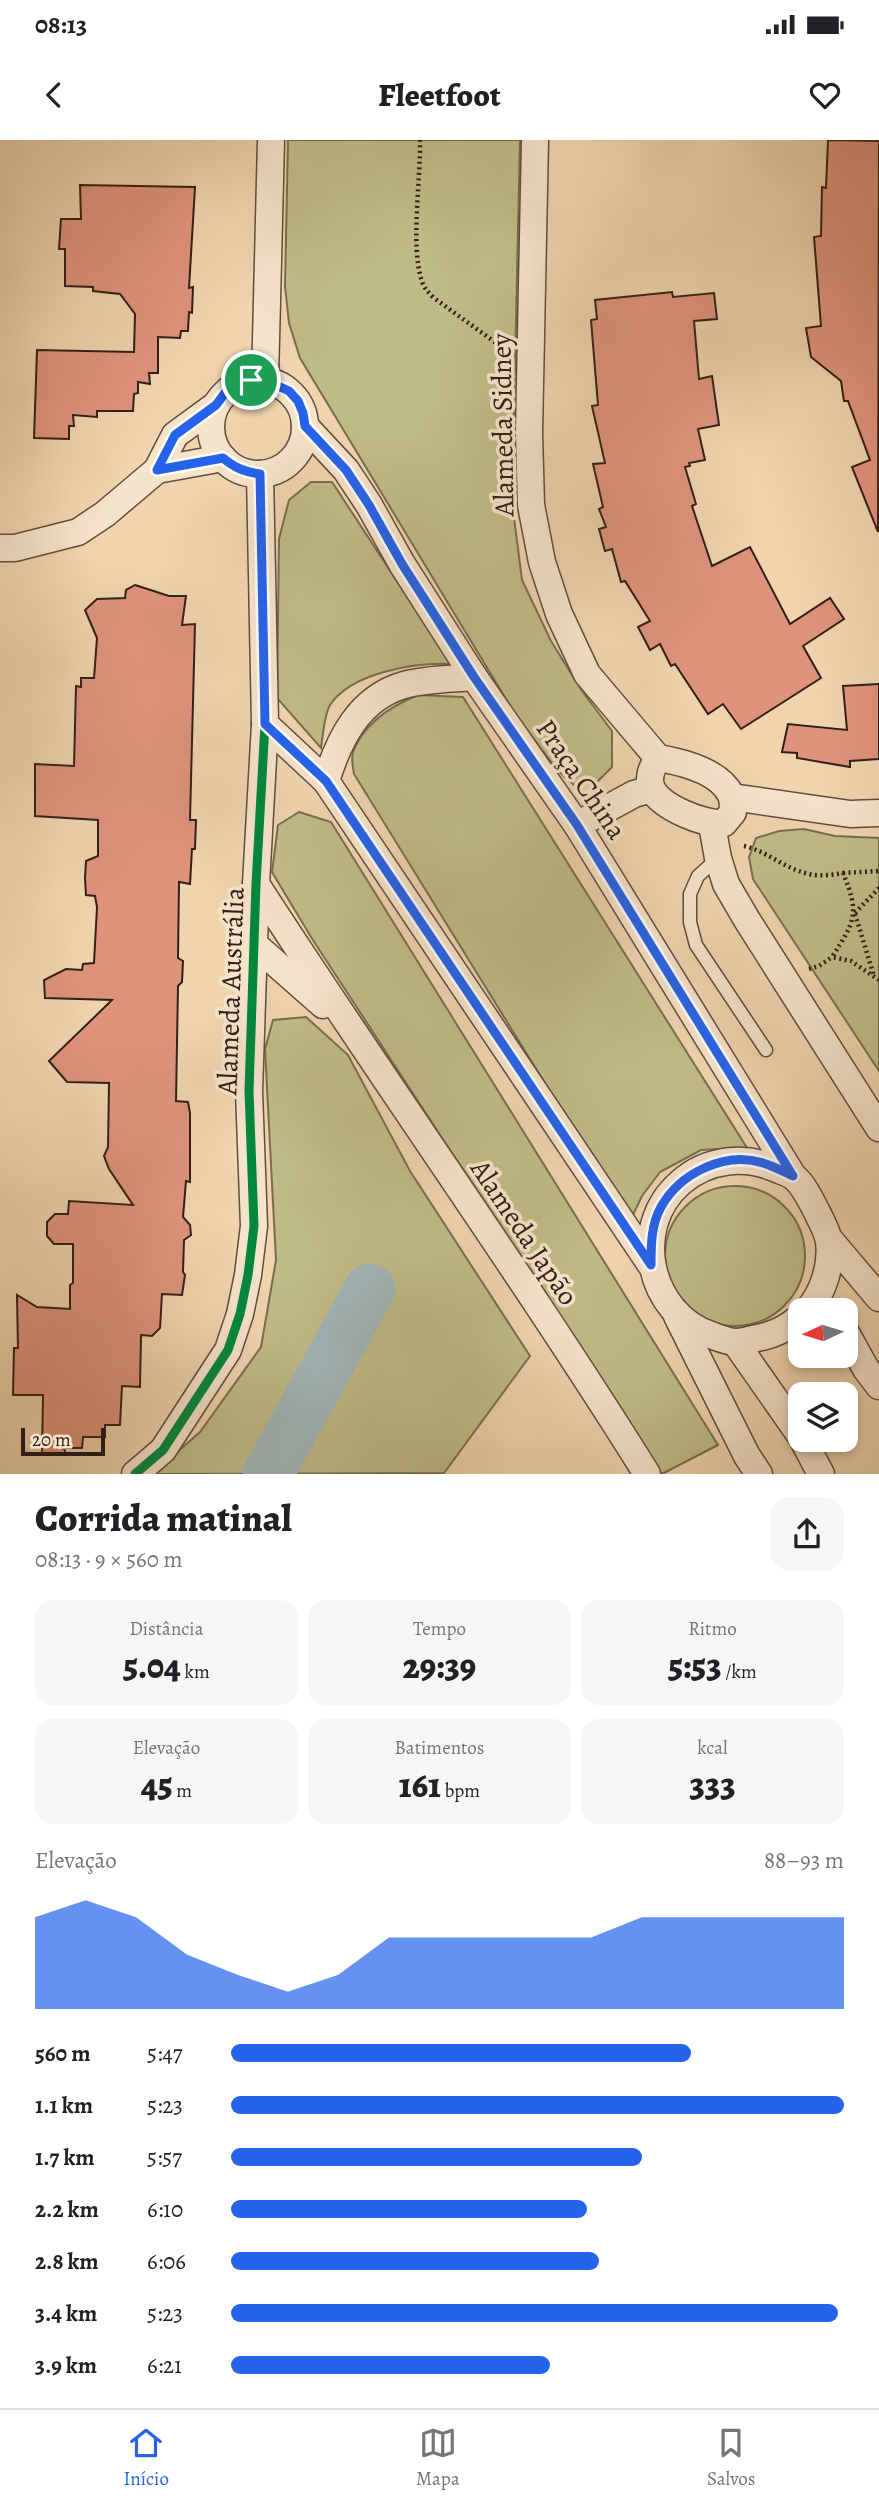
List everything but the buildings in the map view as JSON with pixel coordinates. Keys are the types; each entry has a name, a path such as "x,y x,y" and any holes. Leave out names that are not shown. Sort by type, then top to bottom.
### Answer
{"street":[{"path":"265,380 271,140"},
{"name":"Alameda Sidney","path":"535,140 531,505 542,562 555,601 587,674 658,758"},
{"path":"265,380 289,391 298,401 305,426 303,439 292,460 272,472 260,474 234,467 223,458 212,438 212,415 225,393 237,384 265,380"},
{"path":"0,548 15,548 78,532 105,514 157,470 175,435 216,405"},
{"name":"Praça China","path":"305,426 328,449 354,482 474,677 577,825 811,1201 830,1240 879,1298"},
{"path":"157,470 223,458"},
{"name":"Alameda Austrália","path":"135,1474 163,1450 228,1350 240,1314 248,1275 254,1226 249,1091 265,724 260,474"},
{"path":"326,781 335,752 369,702 404,685 474,677"},
{"path":"265,724 326,781 651,1265 661,1294 676,1315 747,1456 759,1474"},
{"path":"658,758 681,762 721,783 732,796 733,812 724,823 712,824 691,818 664,801 652,789 650,770 658,758"},
{"path":"577,825 634,794 652,789"},
{"path":"732,796 850,814 879,813"},
{"path":"712,824 726,884 879,1128"},
{"name":"Alameda Japão","path":"256,884 348,1027 439,1159 647,1474"},
{"name":"Alameda Japão","path":"255,945 348,1027"},
{"path":"651,1265 651,1236 660,1208 679,1184 703,1168 732,1160 762,1163 793,1176"},
{"path":"815,1298 822,1288 829,1264 830,1240"},
{"path":"822,1288 827,1298"},
{"path":"676,1315 698,1330 735,1342 771,1335 788,1326"},
{"path":"735,1342 788,1418"},
{"path":"858,1355 879,1386"},
{"path":"809,1452 821,1474"}],"lane":[{"path":"718,858 698,876 690,894 690,922 696,945 766,1050"}],"path":[{"path":"420,140 418,263 425,289 531,371"},
{"path":"718,858 741,846 757,849 806,874 879,871"},
{"path":"844,873 868,961 876,979"},
{"path":"780,973 819,966 832,957 846,935 855,912 879,888"},
{"path":"846,935 853,931 862,934"},
{"path":"832,957 851,961 876,979"}],"shaded area":[{"path":"288,140 520,140 512,502 522,580 551,641 582,691 612,731 612,767 597,782 574,785 557,770 515,714 300,358 289,323 285,286"},
{"path":"311,482 332,482 451,664 402,668 368,677 353,685 330,705 321,748 277,698 279,539 289,500"},
{"path":"418,695 463,697 749,1151 737,1148 701,1150 660,1172 642,1196 630,1221 354,774 353,752 364,732 388,710"},
{"path":"299,812 331,822 718,1445 660,1473 311,937 272,872 278,825"},
{"path":"804,829 835,836 879,838 879,1071 753,879 749,857 756,838 779,831"},
{"path":"306,1017 348,1055 410,1171 530,1356 444,1473 152,1474 200,1432 261,1347 276,1260 265,1049 273,1020"},
{"path":"721,1187 749,1187 774,1198 785,1206 793,1217 804,1242 804,1270 793,1295 788,1298 785,1306 774,1314 749,1325 721,1325 696,1314 685,1306 677,1295 666,1270 666,1242 677,1217 685,1206 696,1198"}],"waterway":[{"path":"268,1474 370,1289"}],"cycle path":[{"path":"305,426 346,470 369,505 402,564 474,677 577,825 793,1176"},
{"path":"135,1474 163,1450 228,1350 240,1314 248,1275 254,1226 249,1091 265,724 260,474"}],"route":[{"path":"251,380 265,380 289,391 298,401 305,426 346,470 474,677 577,825 793,1176 762,1163 732,1160 703,1168 679,1184 660,1208 651,1236 651,1265 326,781 265,724 260,474 234,467 223,458 157,470 175,435 216,405 225,393 237,384 251,380"}]}
